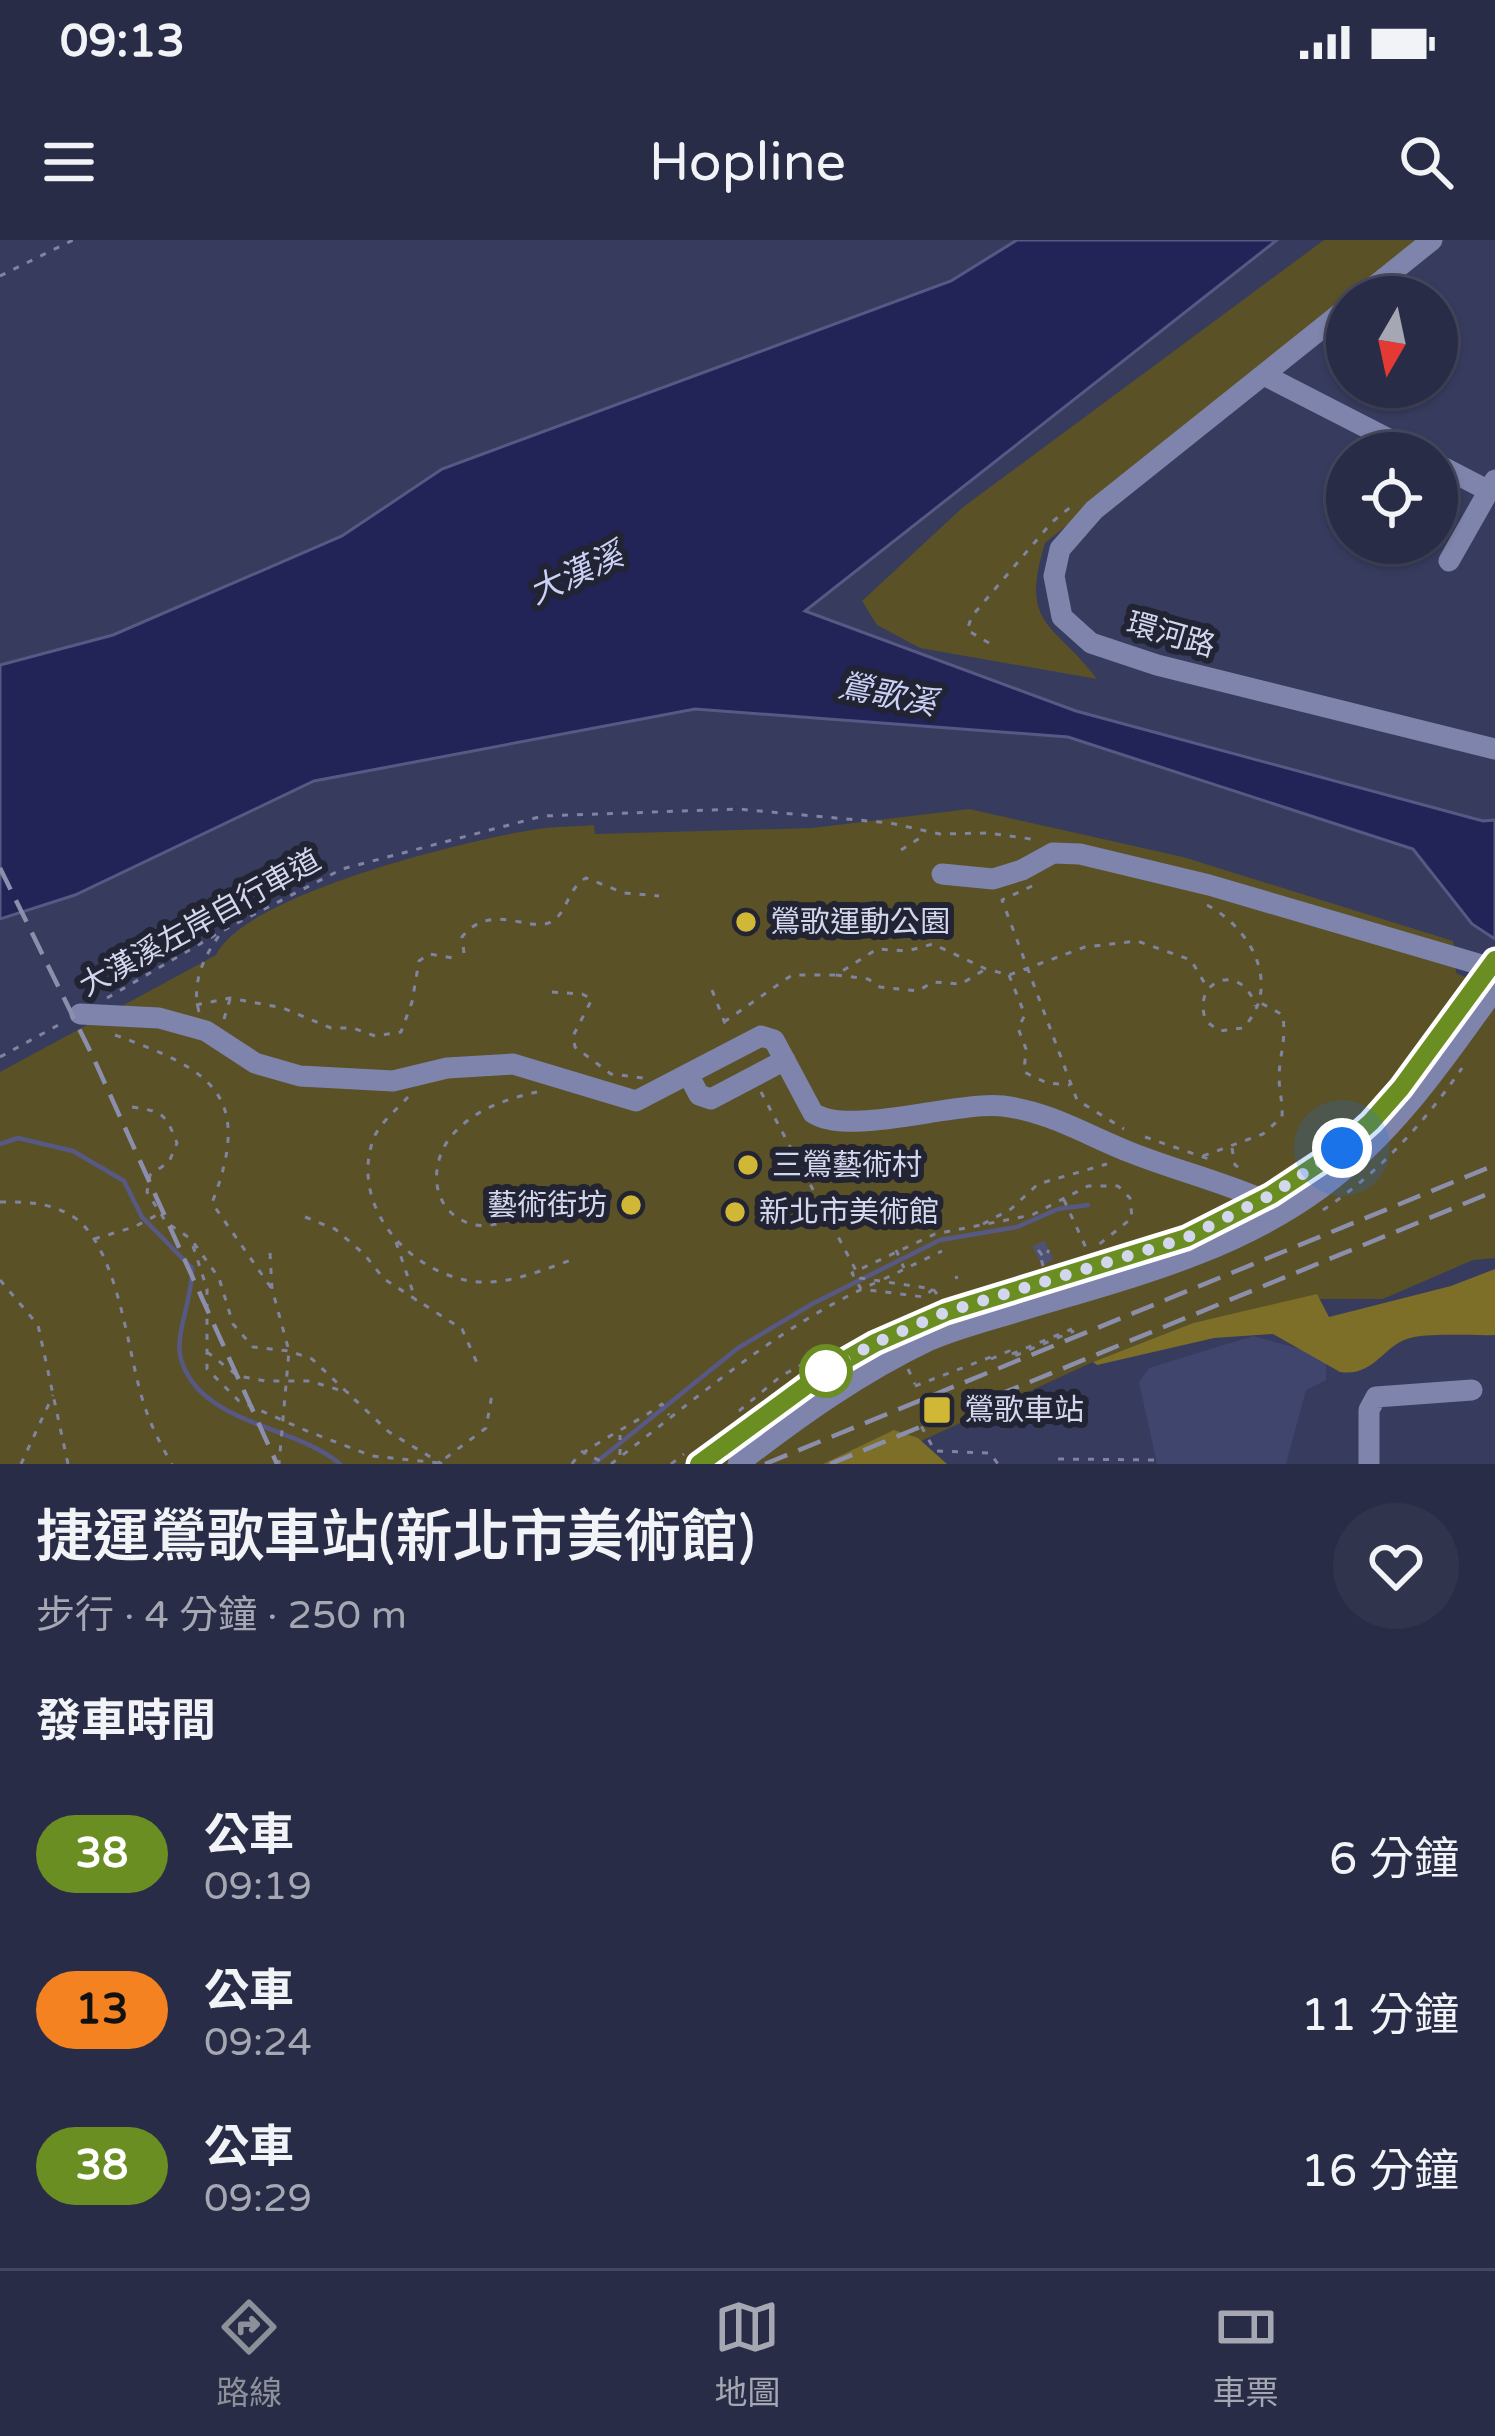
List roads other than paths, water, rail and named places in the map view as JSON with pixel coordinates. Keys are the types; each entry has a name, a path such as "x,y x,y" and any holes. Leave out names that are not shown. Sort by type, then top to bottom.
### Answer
{"street":[{"path":"1387,276 1432,240"},
{"name":"環河路","path":"1326,325 1094,510 1060,549 1054,576 1062,617 1090,643 1157,664 1495,749"},
{"path":"1264,374 1376,432"},
{"path":"1458,472 1492,485 1458,545"},
{"path":"943,874 993,879 1053,853 1079,854 1209,885 1494,971"},
{"path":"694,1457 875,1343 959,1307 1186,1238 1261,1199 1342,1148 1371,1122 1494,971"},
{"path":"738,1464 835,1390 931,1340 1203,1255 1288,1209 1370,1148 1414,1101 1494,971"},
{"path":"88,1014 215,1026 255,1064 300,1076 393,1081 447,1068 513,1064 636,1101 761,1036 774,1040 813,1113 824,1120 885,1118 963,1104 1004,1106 1056,1117 1132,1153 1261,1199"},
{"path":"688,1074 699,1095 711,1099 785,1060"},
{"path":"1369,1464 1369,1410 1376,1397 1472,1390"}],"water":[{"path":"1017,240 1277,240 805,611 1076,711 1483,821 1495,820 1495,939 1472,924 1413,849 1068,737 695,709 314,781 75,895 0,919 0,665 113,635 342,536 442,469 951,281"}],"waterway":[{"path":"0,1144 18,1138 73,1151 124,1181 142,1217 192,1268 180,1349 191,1381 228,1411 322,1451 340,1464"},
{"path":"594,1464 738,1348 812,1304 940,1240 1017,1227 1058,1209 1088,1205"}],"tunnel":[{"path":"1037,1256 1049,1250"}],"railway":[{"path":"0,868 93,1057 277,1464"},
{"path":"765,1464 1495,1165"},
{"path":"830,1464 1495,1191"}],"place":[{"name":"鶯歌運動公園","path":"746,922"},
{"name":"三鶯藝術村","path":"748,1165"},
{"name":"藝術街坊","path":"631,1205"},
{"name":"新北市美術館","path":"735,1212"},
{"name":"鶯歌車站","path":"937,1410"}],"water label":[{"name":"大漢溪","path":"576,574"},
{"name":"鶯歌溪","path":"887,695"}]}
